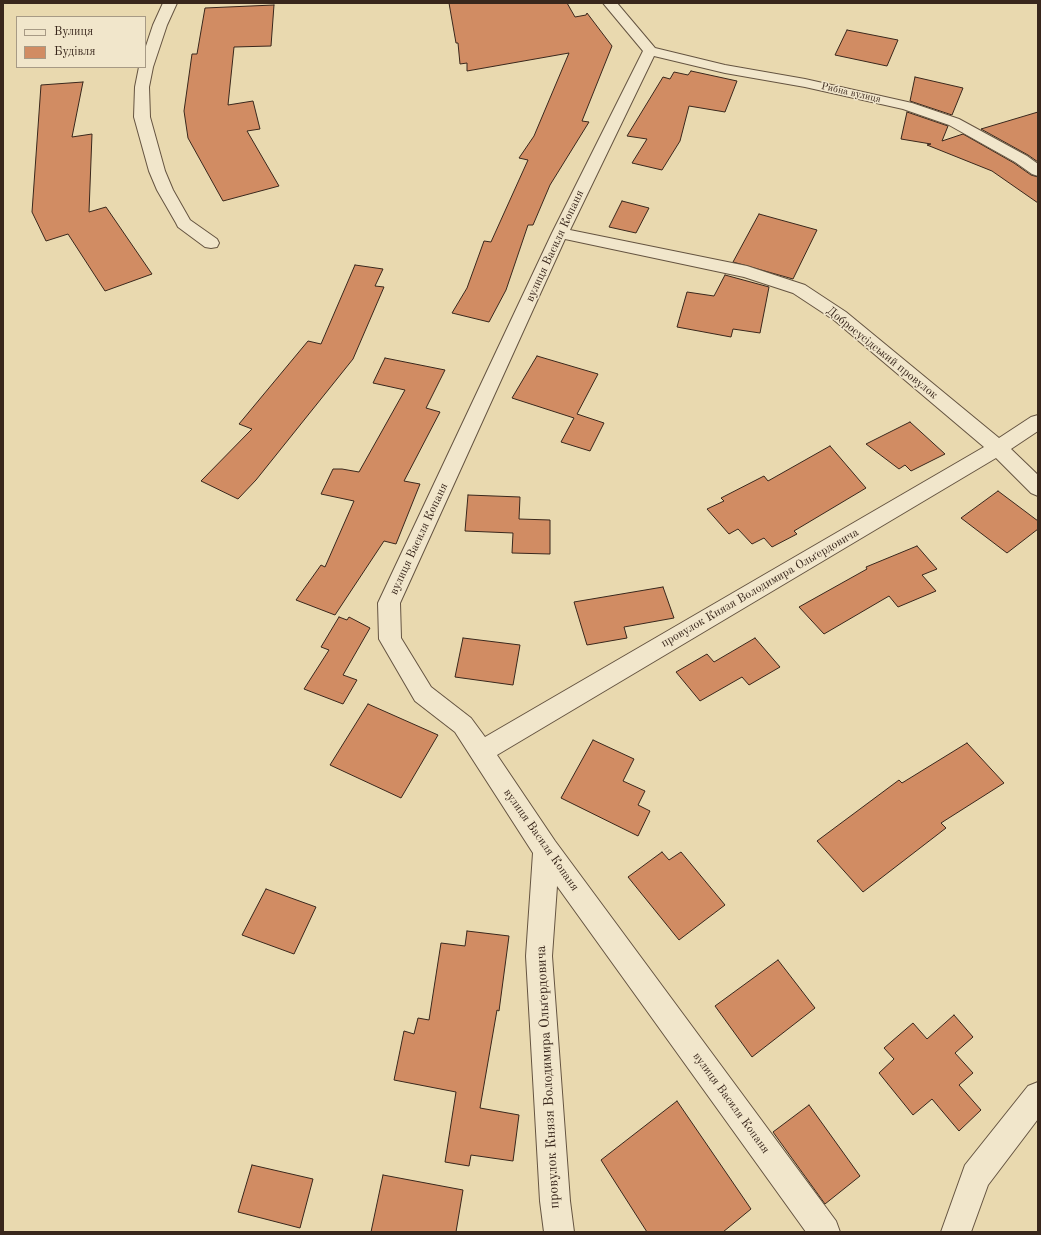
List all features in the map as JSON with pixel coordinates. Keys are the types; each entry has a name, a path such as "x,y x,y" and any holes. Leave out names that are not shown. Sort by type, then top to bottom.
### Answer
{"street":[{"path":"146,67 157,32 170,3"},
{"path":"610,3 650,51"},
{"name":"Рибна вулиця","path":"650,51 725,69 805,83 908,106 954,122 1038,171"},
{"name":"вулиця Василя Копаня","path":"650,51 560,233 389,604 390,639 423,694 463,726 546,850 825,1232"},
{"path":"146,68 142,87 142,117 157,171 165,190 184,223 211,243"},
{"name":"Добросусідський провулок","path":"560,233 747,272 799,289 840,316 998,448 1038,488"},
{"name":"провулок Князя Володимира Ольґердовича","path":"481,752 998,448 1038,422"},
{"name":"провулок Князя Володимира Ольґердовича","path":"546,850 539,956 555,1201 559,1232"},
{"path":"956,1232 976,1176 1038,1096"}],"building":[{"path":"449,3 567,3 575,17 586,15 587,13 612,46 582,121 589,122 550,185 533,225 528,225 506,290 489,322 452,313 467,288 484,241 491,242 528,160 519,158 534,136 569,53 467,71 467,63 460,64 458,43 456,43"},
{"path":"274,5 271,46 234,47 228,105 253,101 260,129 247,131 279,186 223,201 188,138 184,111 192,54 197,54 205,8"},
{"path":"847,30 898,40 887,66 835,55"},
{"path":"691,71 737,81 725,112 689,106 680,141 662,170 632,163 647,139 627,136 663,77 670,79 674,72 688,75"},
{"path":"915,77 963,88 952,115 910,101"},
{"path":"83,82 72,137 92,134 89,212 106,207 152,274 105,291 68,234 46,241 32,212 41,85"},
{"path":"907,112 948,126 942,141 963,134 1014,163 1031,175 1038,177 1038,203 992,171 927,145 931,144 901,139"},
{"path":"1038,112 1038,162 981,129"},
{"path":"622,201 649,208 636,233 609,227"},
{"path":"759,214 817,230 793,279 733,262"},
{"path":"355,265 383,269 375,286 384,287 353,359 256,480 238,499 201,481 252,429 239,424 308,341 321,344"},
{"path":"725,275 769,287 760,333 733,329 731,337 677,327 687,292 714,296"},
{"path":"537,356 598,374 577,414 604,423 590,451 561,442 574,418 512,398"},
{"path":"385,358 445,370 426,408 440,412 404,481 420,484 396,544 384,541 335,615 296,600 321,565 325,567 354,501 321,494 333,469 359,472 405,390 373,383"},
{"path":"910,422 945,454 911,471 905,465 899,469 866,444"},
{"path":"830,446 866,488 794,531 797,534 772,547 764,538 752,544 738,529 729,534 707,509 724,501 721,498 764,476 768,481"},
{"path":"998,491 1038,521 1038,529 1007,553 961,518"},
{"path":"468,495 520,497 519,519 550,520 550,554 512,553 513,533 465,531"},
{"path":"917,546 937,569 922,575 936,591 898,607 889,596 824,634 799,607 867,569 866,567"},
{"path":"663,587 674,618 624,627 627,638 587,645 574,602"},
{"path":"339,617 347,620 349,617 370,628 343,675 357,680 343,704 304,689 329,650 321,647"},
{"path":"463,638 520,645 513,685 455,677"},
{"path":"755,638 780,667 749,685 742,677 700,701 676,672 707,654 714,662"},
{"path":"368,704 438,735 401,798 330,765"},
{"path":"593,740 634,759 623,781 645,791 638,805 650,811 638,836 561,798"},
{"path":"967,743 1004,783 941,823 946,828 863,892 817,841 899,780 902,783"},
{"path":"662,852 669,860 681,852 725,905 679,940 628,877"},
{"path":"266,889 316,907 294,954 242,935"},
{"path":"467,931 509,936 499,1011 497,1010 480,1108 519,1115 513,1161 471,1155 469,1166 445,1162 456,1092 394,1080 404,1031 414,1034 418,1018 429,1020 441,943 465,946"},
{"path":"778,960 815,1008 752,1057 715,1006"},
{"path":"954,1015 973,1037 955,1053 973,1073 959,1085 981,1110 959,1131 932,1099 913,1115 879,1073 894,1059 884,1048 913,1023 927,1039"},
{"path":"677,1101 751,1209 723,1232 647,1232 601,1160"},
{"path":"809,1105 860,1176 825,1204 773,1132"},
{"path":"252,1165 313,1179 300,1228 238,1212"},
{"path":"383,1175 463,1190 456,1232 371,1232"}]}
